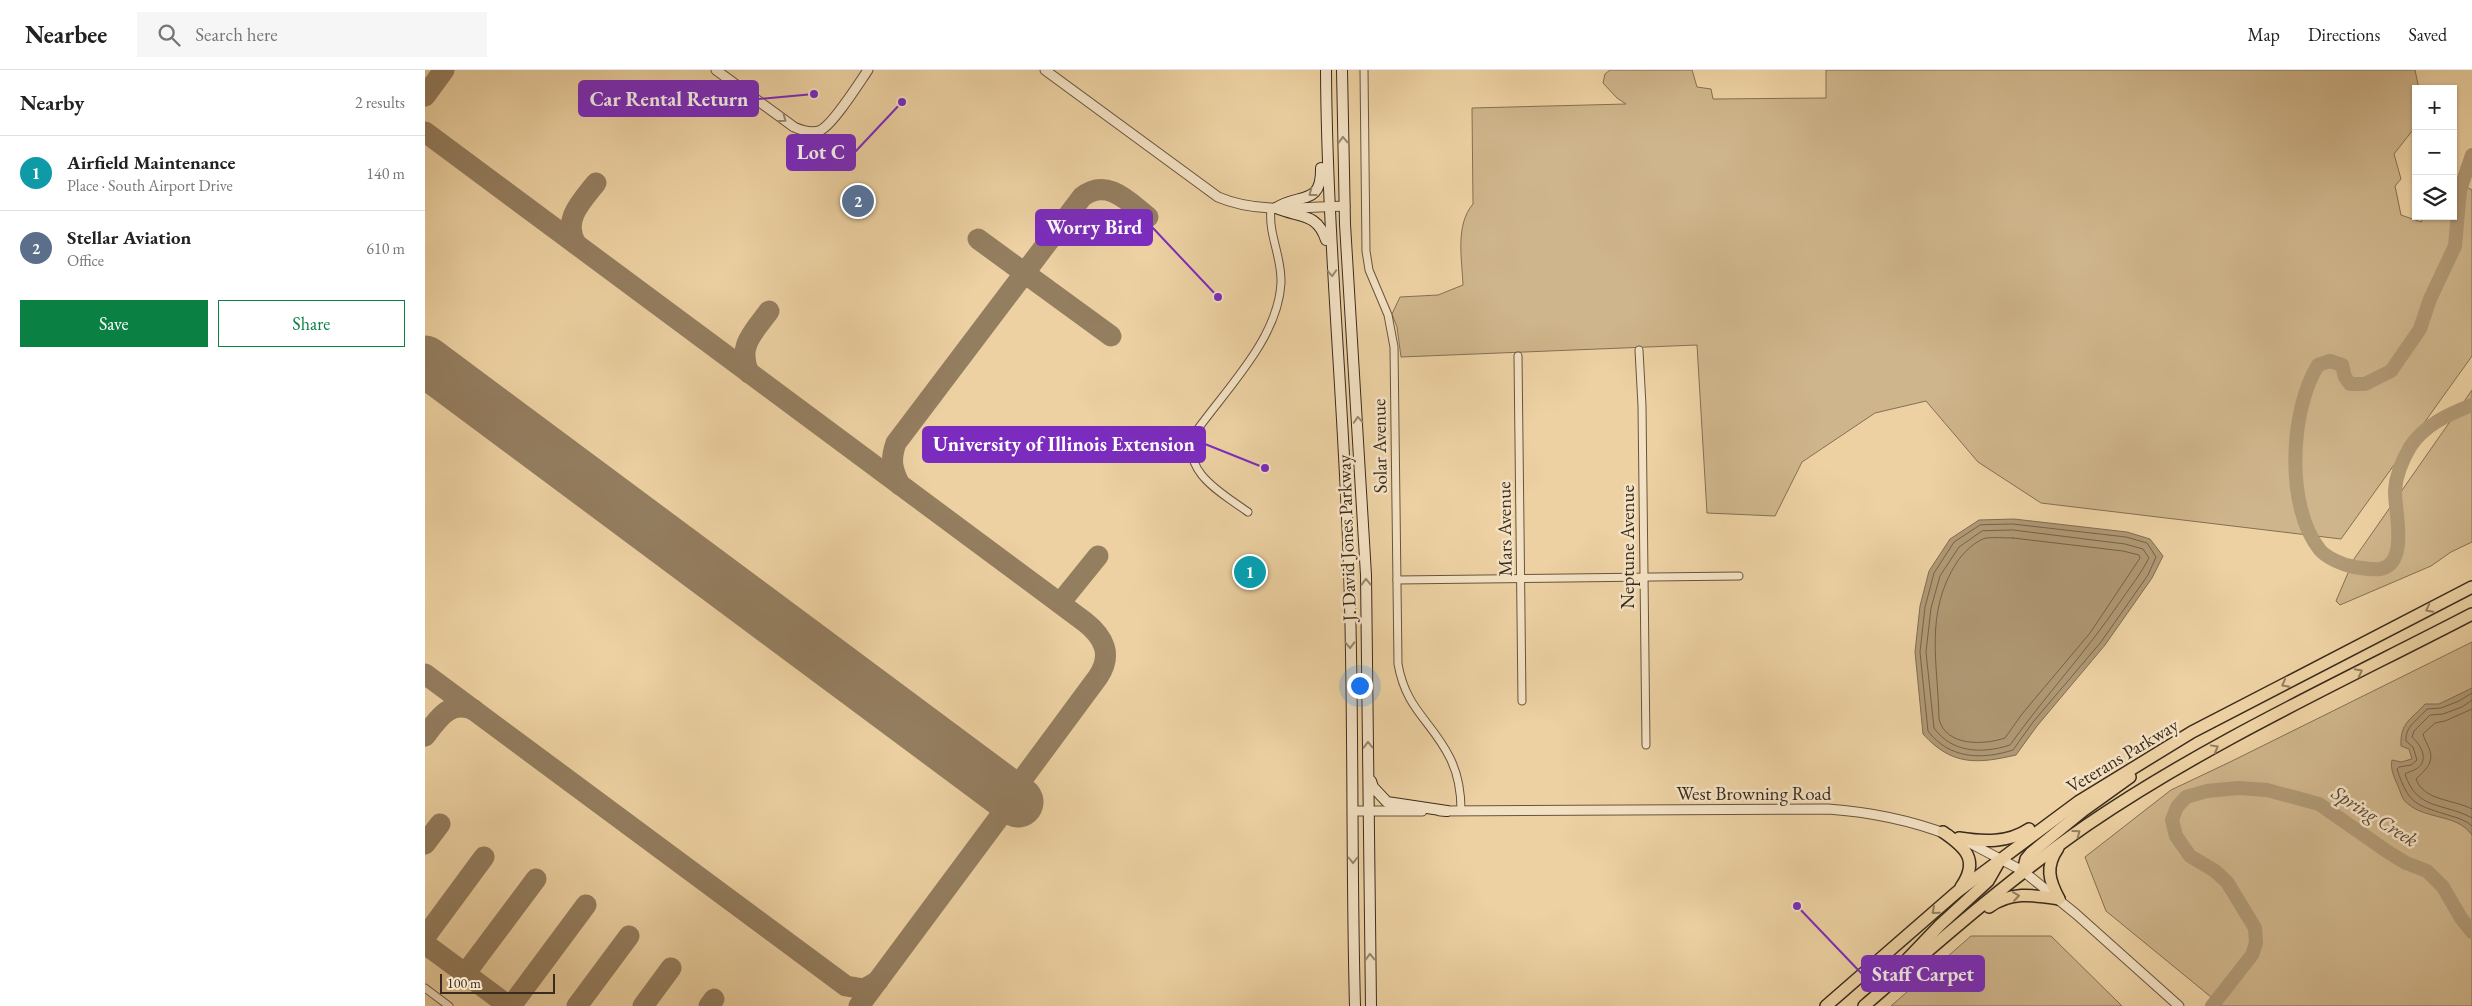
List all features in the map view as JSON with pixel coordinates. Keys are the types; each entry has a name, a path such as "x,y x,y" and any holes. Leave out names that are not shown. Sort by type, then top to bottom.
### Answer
{"highway":[{"name":"Veterans Parkway","path":"1826,1006 1957,892 2000,858 2099,789 2192,732 2472,587"},
{"path":"1864,1006 1931,947 2023,871 2117,806 2203,755 2472,614"},
{"path":"2023,871 2031,853 2047,839 2192,732"},
{"path":"1959,838 1994,841 2015,837 2082,792 2099,789"},
{"path":"1943,832 1965,849 1970,860 1967,875 1957,892"},
{"path":"2059,899 2050,880 2048,869 2060,845"},
{"path":"1874,998 1904,960 1988,881 2000,864 2000,858"},
{"path":"1931,947 1945,943 2001,899 2027,894 2059,899"}],"main road":[{"name":"J. David Jones Parkway","path":"1342,70 1345,206 1366,575 1371,1006"},
{"path":"1274,208 1313,195 1320,185 1320,105 1326,75"},
{"name":"J. David Jones Parkway","path":"1326,75 1328,206 1349,570 1355,1006"},
{"path":"1274,208 1317,222 1322,228 1331,253"},
{"path":"1369,773 1373,787 1387,802 1447,811"}],"street":[{"path":"716,70 794,127 808,132 822,129 831,120 869,70"},
{"path":"1045,70 1212,194 1239,205 1274,208 1345,206"},
{"name":"Solar Avenue","path":"1364,70 1366,251 1369,270 1388,316 1394,348 1398,664 1402,681 1414,708 1451,759 1461,794 1461,810"},
{"path":"1248,512 1200,474 1193,461 1192,444 1195,433 1255,353 1274,320 1281,281 1280,265 1269,226 1274,208"},
{"name":"Neptune Avenue","path":"1639,350 1642,416 1646,745"},
{"name":"Mars Avenue","path":"1518,356 1522,701"},
{"path":"1397,580 1739,576"},
{"name":"West Browning Road","path":"1353,811 1829,809 1881,815 1959,838 2023,871 2059,899 2179,1006"},
{"path":"425,988 449,1006"}],"shaded area":[{"path":"1610,70 1692,70 1697,87 1711,89 1713,99 1826,98 1826,70 2415,70 2418,85 2412,85 2412,131 2394,154 2401,179 2395,186 2401,215 2421,222 2422,220 2457,220 2457,182 2472,190 2472,356 2341,539 2041,503 1978,462 1926,401 1875,413 1802,462 1775,516 1707,513 1697,345 1401,357 1397,327 1392,314 1400,297 1438,295 1463,285 1462,232 1467,212 1473,204 1472,108 1626,104 1617,98 1603,83 1605,74"},
{"path":"2472,390 2472,542 2451,552 2431,566 2340,605 2336,601 2354,559"},
{"path":"2472,642 2472,1006 2222,1006 2106,911 2085,857 2171,790"},
{"path":"1971,936 2051,936 2122,1006 1891,1006"}],"water":[{"path":"2014,519 2127,532 2150,539 2163,556 2152,578 2105,645 2037,726 2016,755 1989,760 1966,760 1944,752 1923,734 1915,652 1920,606 1929,571 1950,539 1979,520"},
{"path":"2472,688 2472,835 2457,823 2411,807 2402,797 2392,770 2392,760 2401,762 2412,759 2409,749 2401,746 2402,732 2407,722 2425,704 2439,704"}],"waterway":[{"name":"Spring Creek","path":"2472,155 2460,190 2455,246 2430,299 2420,329 2391,371 2365,384 2350,384 2345,377 2342,365 2330,361 2318,365 2309,384 2297,432 2295,458 2301,509 2309,532 2320,550 2335,561 2354,567 2380,569 2389,565 2395,557 2398,547 2395,490 2400,468 2407,452 2422,432 2430,426 2446,416 2472,405"},
{"name":"Spring Creek","path":"2212,1006 2252,955 2256,943 2255,928 2227,882 2215,871 2190,856 2176,836 2172,820 2177,807 2186,797 2207,791 2238,788 2267,790 2319,804 2388,852 2406,863 2427,871 2443,887 2461,918 2472,932"}],"taxiway":[{"path":"425,96 444,70"},
{"path":"425,132 1085,622 1101,640 1104,647 1105,661 1098,677 1010,796 998,819 859,1006"},
{"path":"576,244 572,235 572,219 579,204 596,183"},
{"path":"900,485 893,464 896,443 1082,197 1091,192 1109,191 1125,199 1148,217"},
{"path":"978,239 1111,336"},
{"path":"749,373 745,355 748,340 769,311"},
{"path":"1060,603 1098,556"},
{"path":"425,674 846,986 864,989 878,981"},
{"path":"425,736 445,712 458,707 474,710"},
{"path":"425,844 440,824"},
{"path":"425,937 484,857"},
{"path":"465,974 536,879"},
{"path":"511,1006 586,905"},
{"path":"577,1006 629,936"},
{"path":"425,944 509,1006"},
{"path":"643,1006 671,968"},
{"path":"709,1006 714,999"}],"runway":[{"path":"425,361 1018,802"}],"place":[{"name":"Car Rental Return","path":"814,94"},
{"name":"Lot C","path":"902,102"},
{"name":"Stellar Aviation","path":"858,201"},
{"name":"Worry Bird","path":"1218,297"},
{"name":"University of Illinois Extension","path":"1265,468"},
{"name":"Airfield Maintenance","path":"1250,572"},
{"name":"Staff Carpet","path":"1797,906"}]}
